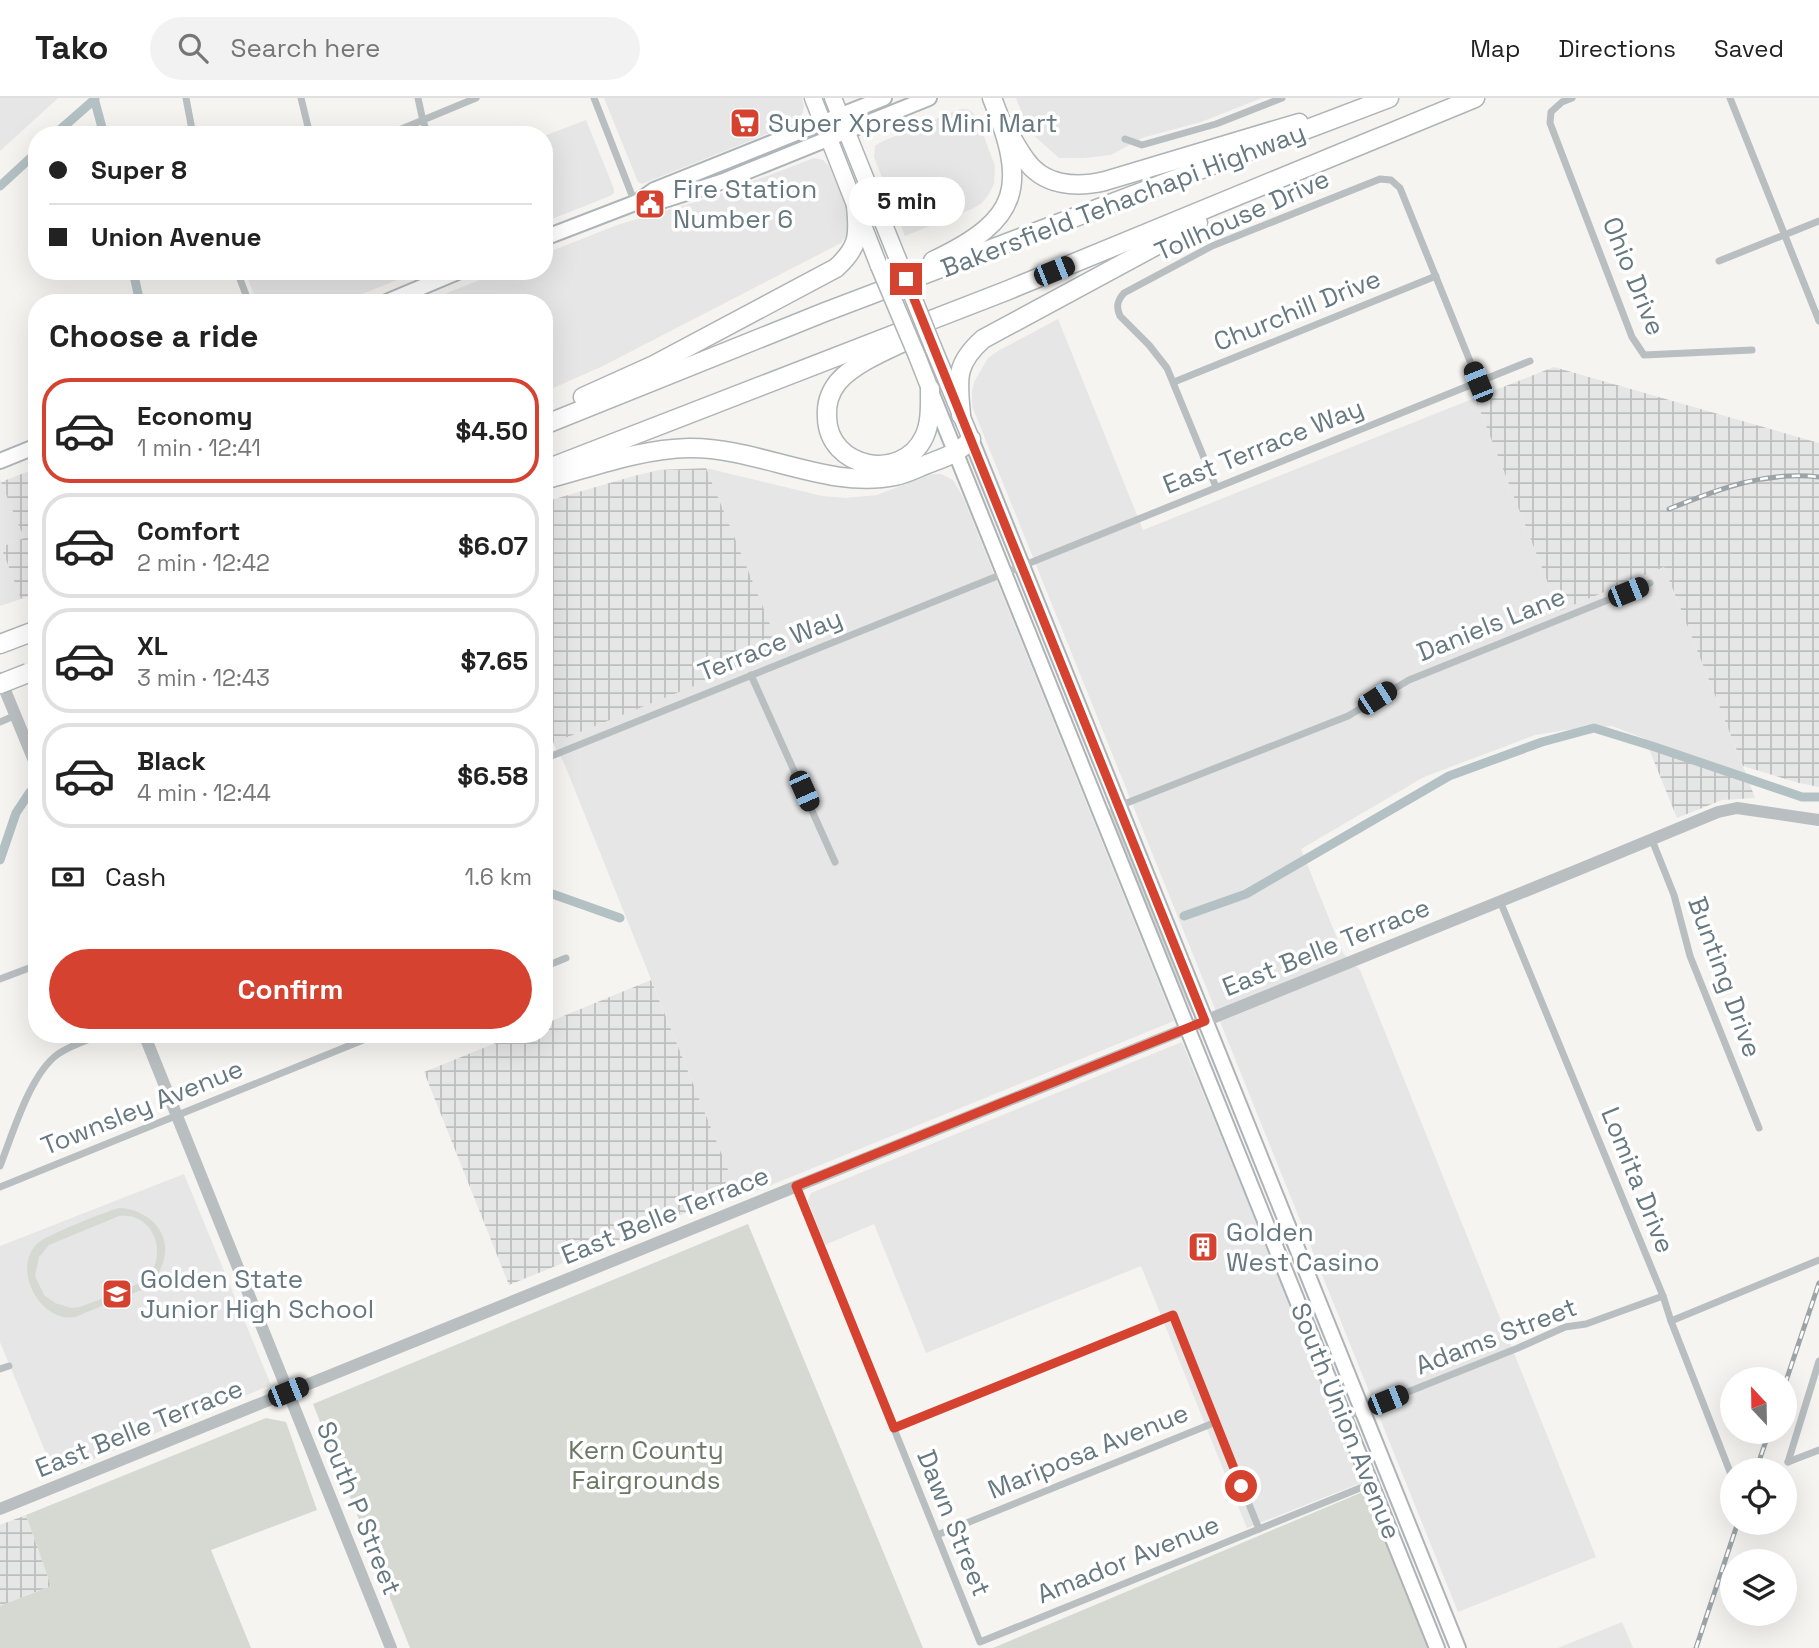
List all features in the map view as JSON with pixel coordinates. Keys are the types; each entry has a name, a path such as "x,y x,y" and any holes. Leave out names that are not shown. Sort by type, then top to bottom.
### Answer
{"highway":[{"path":"813,98 879,267 917,356 930,389 925,436 906,457 888,465 868,464 849,457 835,444 827,421 827,404 837,384 848,373 894,346 1006,291"},
{"path":"553,478 668,449 715,449 836,477 865,480 896,476 956,453 971,439 833,98"},
{"path":"825,312 946,256 995,222 1004,210 1013,180 1011,154 992,98"},
{"name":"Bakersfield Tehachapi Highway","path":"553,421 825,312 1388,98"},
{"name":"Bakersfield Tehachapi Highway","path":"553,467 1006,291 1475,98"},
{"path":"1001,121 1024,159 1034,169 1050,179 1075,185 1105,181 1293,123 1345,116"},
{"path":"961,415 959,388 962,364 970,351 983,339 1176,234 1343,152"},
{"path":"553,412 654,365 836,268 852,250 856,239 856,206"},
{"path":"8,641 28,633"},
{"path":"0,684 28,674"}],"main road":[{"path":"635,204 654,190 884,98"},
{"path":"553,235 635,204 657,202 698,190 929,98"},
{"path":"405,294 439,280"},
{"name":"South Union Avenue","path":"930,389 956,453 1013,569 1119,806 1458,1648"},
{"name":"South Union Avenue","path":"971,439 1065,724 1437,1648"},
{"path":"0,460 28,449"},
{"path":"1065,724 1082,742 1107,799 1119,806"}],"street":[{"path":"186,98 192,126"},
{"path":"301,98 308,126"},
{"path":"418,98 425,126"},
{"path":"410,126 476,98"},
{"path":"594,98 635,204"},
{"path":"1125,139 1142,145 1216,124 1282,98"},
{"name":"Ohio Drive","path":"1572,98 1562,102 1551,112 1550,123 1632,337 1644,355 1752,351"},
{"path":"1730,98 1819,321"},
{"name":"Tollhouse Drive","path":"1174,382 1160,357 1120,316 1117,303 1124,293 1205,249 1380,179 1391,180 1400,188 1436,276"},
{"path":"1719,261 1819,221"},
{"path":"1436,276 1478,382"},
{"name":"Churchill Drive","path":"1174,382 1436,276"},
{"name":"East Terrace Way","path":"1013,569 1530,361"},
{"path":"1174,382 1216,487"},
{"name":"Terrace Way","path":"553,755 1013,569"},
{"name":"Daniels Lane","path":"1119,806 1348,716 1409,680 1650,583"},
{"path":"751,676 835,862"},
{"path":"0,678 28,747"},
{"path":"0,722 16,715"},
{"name":"East Belle Terrace","path":"0,1509 1718,812 1737,808 1819,820"},
{"name":"Bunting Drive","path":"1652,840 1674,895 1690,956 1759,1128"},
{"name":"Lomita Drive","path":"1500,901 1663,1296 1725,1458"},
{"path":"553,963 566,958"},
{"path":"0,979 28,968"},
{"path":"0,1166 41,1071 57,1055 81,1043"},
{"name":"South P Street","path":"148,1043 391,1648"},
{"name":"Townsley Avenue","path":"0,1187 356,1043"},
{"name":"Dawn Street","path":"796,1186 980,1642"},
{"path":"1671,1321 1819,1261"},
{"name":"Adams Street","path":"1344,1418 1565,1327 1586,1324 1663,1296"},
{"path":"894,1428 1173,1315 1259,1529"},
{"path":"1819,1361 1788,1462 1819,1450"},
{"path":"0,1369 9,1366"},
{"name":"Mariposa Avenue","path":"937,1535 1216,1422"},
{"name":"Amador Avenue","path":"980,1642 1371,1483"}],"shaded area":[{"path":"0,98 58,98 0,151"},
{"path":"604,98 802,98 804,107 801,117 792,124 642,184 638,182"},
{"path":"1016,98 1262,98 1201,122 1142,138 1111,155 1059,158 1029,131"},
{"path":"960,109 967,109 977,118 995,166 994,184 982,203 972,209 905,236 874,157 875,146"},
{"path":"586,120 614,193 553,218 553,133"},
{"path":"814,158 823,160 829,166 852,221 841,243 603,366 553,388 553,294 444,294 480,280 553,280 553,250 617,225 712,197"},
{"path":"248,280 397,280 362,294 254,294"},
{"path":"1058,319 1143,530 1475,398 1559,611 1664,567 1748,779 1612,726 1566,730 1535,735 1424,777 1301,849 1343,953 1360,970 1596,1557 1458,1612 972,406 974,382 988,358"},
{"path":"1554,367 1819,443 1819,787 1743,766 1664,567 1559,611 1475,398"},
{"path":"706,468 822,496 846,498 877,495 932,474 941,474 953,480 963,497 1174,1021 739,1198 564,763 553,743 780,651"},
{"path":"706,468 781,651 553,743 553,499 659,470"},
{"path":"28,472 28,596 21,599 1,547 24,538 1,482"},
{"path":"0,479 24,538 1,547 21,599 0,606"},
{"path":"1645,739 1748,779 1755,798 1722,800 1677,818"},
{"path":"651,980 737,1192 509,1285 424,1072 496,1043 553,1043 553,1020"},
{"path":"1182,1042 1363,1482 1247,1528 1141,1266 926,1353 874,1224 825,1245 808,1201 811,1193"},
{"name":"Golden State Junior High School","path":"184,1174 271,1385 55,1475 0,1342 0,1246"},
{"path":"26,1515 51,1586 0,1606 0,1525"},
{"path":"1622,1622 1633,1648 1558,1648"}],"green space":[{"path":"1100,793 1107,807 1115,813 1194,1012 1192,1013 1150,919"},
{"path":"119,1208 138,1212 160,1230 165,1249 164,1261 158,1275 168,1271 171,1278 75,1317 63,1317 51,1312 41,1304 29,1281 29,1256 36,1245 50,1236","holes":["124,1216 142,1221 155,1237 156,1262 146,1278 124,1290 80,1307 72,1308 55,1303 44,1295 35,1276 39,1257 49,1245"]},
{"name":"Kern County Fairgrounds","path":"748,1224 923,1648 410,1648 313,1404"},
{"path":"266,1418 286,1422 317,1510 211,1550 251,1648 0,1648 0,1606 51,1586 26,1515"},
{"path":"1365,1491 1428,1648 993,1648"}],"waterway":[{"path":"94,98 102,126"},
{"path":"64,126 95,99"},
{"path":"0,186 28,160"},
{"path":"135,280 138,294"},
{"path":"1184,916 1246,894 1449,776 1542,742 1594,728 1802,797 1819,797"},
{"path":"0,860 16,813 28,795"},
{"path":"553,894 620,918"}],"railway":[{"path":"1669,509 1760,479 1819,477"},
{"path":"1791,1367 1819,1283"},
{"path":"1760,1458 1765,1444"},
{"path":"1696,1648 1734,1535"}],"place":[{"name":"Super Xpress Mini Mart","path":"745,123"},
{"name":"Fire Station Number 6","path":"650,204"},
{"name":"Golden West Casino","path":"1203,1247"},
{"name":"Golden State Junior High School","path":"117,1294"}],"route":[{"path":"906,279 1205,1021 796,1186 894,1428 1173,1315 1241,1486"}]}
